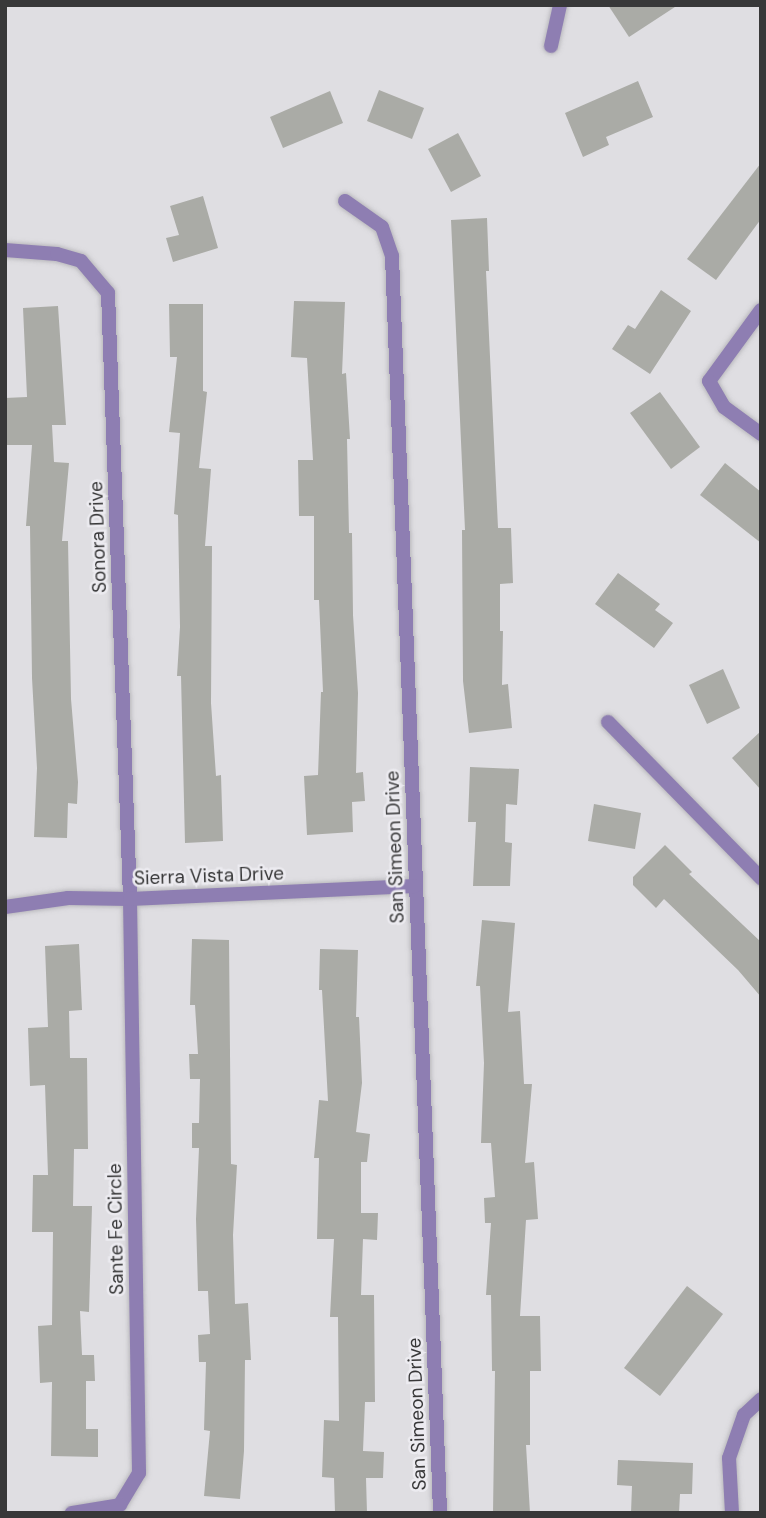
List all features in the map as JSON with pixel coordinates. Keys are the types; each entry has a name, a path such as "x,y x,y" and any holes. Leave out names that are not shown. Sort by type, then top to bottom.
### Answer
{"street":[{"path":"551,46 559,5"},
{"name":"San Simeon Drive","path":"345,201 383,227 392,256 440,1513"},
{"name":"Sonora Drive","path":"5,250 57,254 81,261 108,293 130,899"},
{"path":"761,310 709,381 724,407 761,434"},
{"path":"608,722 761,878"},
{"name":"Sierra Vista Drive","path":"5,907 68,898 130,899 415,886"},
{"name":"Sante Fe Circle","path":"72,1513 120,1505 139,1473 130,899"},
{"path":"732,1513 729,1458 744,1415 761,1399"}],"building":[{"path":"608,5 678,5 629,37"},
{"path":"638,81 653,117 606,137 609,145 583,157 565,113"},
{"path":"379,90 424,108 412,139 367,121"},
{"path":"330,91 343,123 283,148 270,117"},
{"path":"458,133 481,176 451,192 428,149"},
{"path":"761,163 761,219 716,280 687,259"},
{"path":"203,196 218,248 173,262 166,238 179,235 170,206"},
{"path":"487,218 489,271 486,271 498,528 511,528 513,583 500,584 500,631 503,631 502,685 508,684 512,728 469,733 463,681 462,530 465,530 451,220"},
{"path":"661,290 691,311 650,374 612,349 628,325 635,329"},
{"path":"294,301 345,302 342,374 346,373 350,439 347,439 349,533 352,533 358,693 356,773 363,772 365,801 352,802 353,832 307,835 304,776 318,775 323,692 319,600 314,600 314,516 299,516 298,460 313,460 307,358 291,357"},
{"path":"169,304 203,304 203,391 207,392 199,468 211,469 205,546 212,546 211,703 216,776 221,775 223,841 185,843 181,676 177,676 180,627 178,515 174,514 180,433 169,432 177,357 170,357"},
{"path":"58,306 66,425 52,425 54,462 69,463 62,541 68,541 71,699 78,782 77,804 68,803 67,838 34,837 37,768 32,678 30,526 26,526 32,445 7,445 5,398 27,397 23,308"},
{"path":"660,392 700,447 671,469 630,413"},
{"path":"725,463 761,492 761,543 700,495"},
{"path":"618,573 660,604 655,610 673,623 654,648 595,604"},
{"path":"723,669 740,708 707,724 689,685"},
{"path":"761,731 761,790 732,758"},
{"path":"470,767 519,769 517,805 506,804 505,842 512,843 510,886 473,886 476,822 468,822"},
{"path":"594,804 641,813 635,849 588,841"},
{"path":"665,845 692,872 689,874 761,942 761,997 738,970 664,899 656,908 633,885 633,877"},
{"path":"482,920 515,923 508,1012 520,1011 524,1084 532,1084 525,1163 534,1162 538,1219 526,1220 520,1316 540,1316 541,1371 530,1371 530,1445 526,1445 530,1513 493,1513 495,1371 492,1371 491,1295 486,1295 491,1223 485,1223 484,1198 495,1197 491,1143 481,1143 484,1063 480,986 476,986"},
{"path":"192,939 229,940 231,1164 237,1165 233,1235 235,1304 248,1303 251,1360 245,1360 244,1451 240,1499 204,1496 210,1431 204,1430 206,1362 199,1362 198,1335 210,1334 208,1291 198,1291 196,1219 199,1148 192,1148 192,1123 199,1123 200,1079 190,1079 189,1054 198,1054 195,1005 190,1005"},
{"path":"79,944 82,1010 69,1011 70,1058 87,1058 88,1149 74,1149 73,1206 92,1206 89,1312 80,1311 82,1355 94,1355 95,1381 86,1381 86,1429 98,1429 98,1457 51,1456 52,1382 40,1383 38,1326 52,1325 53,1232 32,1232 33,1175 48,1175 45,1085 30,1086 28,1028 48,1027 45,946"},
{"path":"320,949 358,950 356,1017 359,1017 362,1083 356,1132 370,1134 367,1162 361,1162 361,1213 378,1213 377,1240 363,1239 361,1295 374,1295 375,1402 365,1402 363,1451 384,1452 383,1478 366,1478 367,1513 335,1513 334,1478 322,1477 324,1420 339,1421 338,1317 330,1317 334,1239 317,1239 319,1158 314,1158 319,1100 328,1101 322,990 319,990"},
{"path":"687,1286 723,1314 660,1396 624,1368"},
{"path":"618,1460 693,1463 692,1494 680,1494 679,1513 631,1513 632,1486 617,1485"}]}
